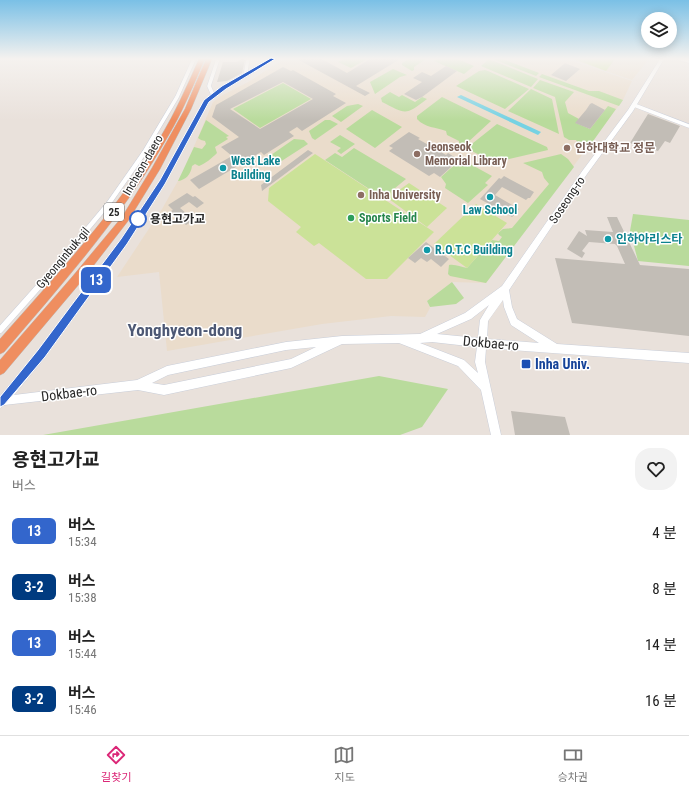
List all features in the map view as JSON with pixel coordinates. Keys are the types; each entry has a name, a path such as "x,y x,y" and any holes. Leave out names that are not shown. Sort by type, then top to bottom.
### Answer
{"highway":[{"name":"Incheon-daero","path":"0,348 111,216 143,170 179,109 193,79"},
{"name":"Incheon-daero","path":"2,367 125,219 173,138 188,109 200,79"}],"main road":[{"path":"1,402 42,354 124,241 162,182 201,109 213,95 239,79"},
{"name":"Soseong-ro","path":"496,435 480,362 484,320 585,172 634,105 650,79"},
{"path":"421,338 468,316 505,289 508,307 514,322 556,348"},
{"name":"Dokbae-ro","path":"138,385 167,371 286,346 342,340 432,338 689,358"},
{"path":"398,339 460,363 485,387"},
{"name":"Dokbae-ro","path":"1,402 138,385 164,390 291,363 342,340"}],"street":[{"name":"Gyeonginbuk-gil","path":"0,330 51,274 97,218 138,162 165,118 185,79"},
{"path":"211,79 209,86 213,95"},
{"path":"634,105 689,126"}],"shaded area":[{"name":"Inha University","path":"253,79 627,79 632,81 623,100 486,283 452,282 427,301 430,308 425,317 391,316 322,324 167,351 159,272 117,277 162,209 183,172 213,102 221,96"}],"green space":[{"path":"375,79 397,79 375,94 370,82"},
{"path":"466,79 507,79 529,89 505,109 456,86"},
{"path":"513,79 538,79 531,87"},
{"path":"545,79 557,79 589,91 599,91 623,100 619,106"},
{"path":"540,80 574,92 565,102 568,113 579,119 576,123 590,129 608,106 616,109 591,144 579,145 576,140 569,140 564,137 555,97 533,88"},
{"path":"283,83 311,99 260,128 233,109"},
{"path":"531,89 552,99 559,134 508,111"},
{"path":"390,92 399,97 402,95 415,102 422,97 427,99 409,111 401,111 382,102 381,98"},
{"path":"442,97 491,121 466,144 459,144 459,141 447,135 446,131 427,126 417,119 417,116"},
{"path":"358,104 363,106 341,122 332,116 347,106"},
{"path":"372,110 402,127 375,148 346,129"},
{"path":"206,120 229,136 226,137 228,139 215,147 217,153 211,159 199,166 195,164 192,166 191,172 188,176 178,181 194,147 202,149 206,144 205,141 198,138"},
{"path":"325,120 330,120 338,124 315,140 312,138 309,131"},
{"path":"497,124 547,147 548,150 496,162 468,149 468,147"},
{"path":"340,135 355,144 341,154 337,151 341,148 330,142"},
{"path":"294,139 304,140 308,144 280,162 271,155"},
{"path":"354,148 406,179 383,198 325,160 335,153 342,157"},
{"name":"Sports Field","path":"315,154 434,232 387,279 366,279 319,243 314,246 296,232 301,227 268,201 269,188"},
{"path":"561,154 568,159 574,167 486,283 450,276 448,274 449,265 467,268 492,240 499,241 502,237 498,233 503,229 512,228 549,184 544,178 542,172 523,163"},
{"path":"461,159 492,176 485,183 488,185 468,203 445,188 446,184 441,177"},
{"path":"409,183 447,208 427,227 385,196 392,191 395,193"},
{"path":"476,204 507,223 467,268 434,244"},
{"path":"633,214 689,220 689,266 638,261 630,231"},
{"path":"452,282 464,298 456,304 430,307 427,301"},
{"path":"379,376 448,389 422,427 400,435 43,435"}],"water":[{"path":"461,95 541,132 538,135 457,97"}],"building":[{"path":"218,79 230,79 227,81 217,82"},
{"path":"261,79 310,79 336,94 333,96 346,103 302,131 297,127 289,132 294,136 264,155 261,152 199,189 190,180 232,156 221,147 239,137 212,117 216,105","holes":["283,82 313,99 260,129 230,109"]},
{"path":"334,79 367,79 356,86 370,93 365,96"},
{"path":"416,79 446,79 416,100 404,94 422,82"},
{"path":"592,103 605,110 590,129 575,123 590,104"},
{"path":"648,114 680,126 670,143 665,141 658,151 655,150 653,152 630,143"},
{"name":"Jeonseok Memorial Library","path":"409,132 446,155 448,153 459,160 440,177 434,173 429,176 389,151 393,148 389,146"},
{"path":"308,150 313,153 262,191 261,185"},
{"name":"Law School","path":"504,176 534,192 530,198 526,200 502,187 495,195 519,209 517,211 518,212 512,217 480,199 499,178 501,179"},
{"path":"187,193 193,197 195,196 204,203 197,208 189,202 180,208 194,220 186,225 171,211 173,210 168,205"},
{"path":"607,217 617,217 640,265 689,269 689,336 572,323 555,258 625,264 615,244 589,242 582,251 585,253 582,258 567,249 579,231 587,236 585,230 613,232"},
{"name":"R.O.T.C Building","path":"426,242 449,259 441,267 431,259 427,262 421,258 415,263 408,258"},
{"path":"511,411 565,417 570,435 515,435"}],"bus line":[{"name":"13","path":"0,401 2,401 42,354 124,241 162,182 206,101 239,79"}],"place":[{"name":"인하대학교 정문","path":"567,148"},
{"name":"Jeonseok Memorial Library","path":"417,154"},
{"name":"West Lake Building","path":"223,168"},
{"name":"Inha University","path":"361,195"},
{"name":"Law School","path":"490,197"},
{"name":"Sports Field","path":"351,218"},
{"name":"용현고가교","path":"138,219"},
{"name":"인하아리스타","path":"608,239"},
{"name":"R.O.T.C Building","path":"427,250"},
{"name":"Inha Univ.","path":"526,364"}],"district":[{"name":"Yonghyeon-dong","path":"185,330"}]}
